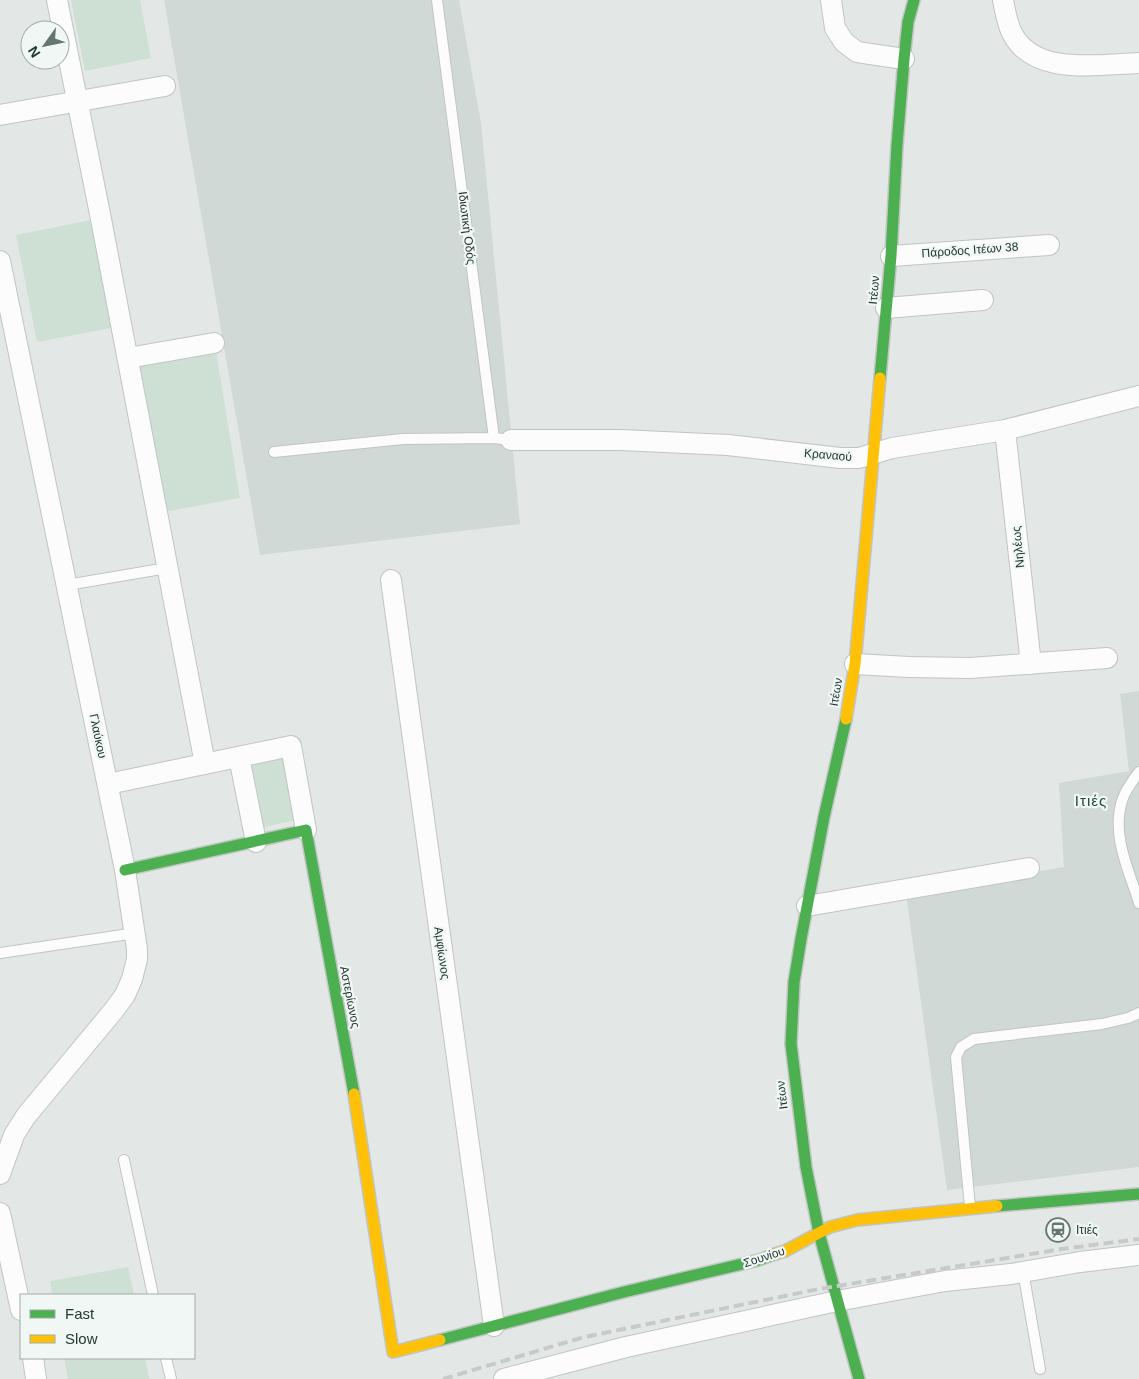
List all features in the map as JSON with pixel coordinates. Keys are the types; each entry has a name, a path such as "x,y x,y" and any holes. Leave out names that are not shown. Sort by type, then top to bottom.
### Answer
{"street":[{"path":"57,0 128,358 205,764"},
{"path":"831,0 834,28 844,42 857,52 904,59"},
{"name":"Ιτέων","path":"859,1379 819,1232 806,1167 791,1044 794,982 824,817 842,740 855,664 891,256 904,59 908,22 914,0"},
{"path":"1003,0 1012,32 1019,44 1028,53 1042,60 1055,64 1079,65 1139,64"},
{"path":"0,115 165,86"},
{"name":"Πάροδος Ιτέων 38","path":"891,256 1049,245"},
{"name":"Γλαύκου","path":"0,261 125,870 136,933 137,959 132,979 125,995 26,1116 14,1135 0,1174"},
{"path":"886,308 983,300"},
{"path":"128,358 214,343"},
{"name":"Κραναού","path":"503,439 621,440 728,445 840,458 859,458 892,448 1005,430 1139,396"},
{"name":"Νηλέως","path":"1005,430 1031,664"},
{"name":"Αμφίωνος","path":"391,580 494,1326"},
{"path":"855,664 970,668 1107,658"},
{"path":"108,784 291,746 306,830 125,870"},
{"path":"239,757 256,842"},
{"name":"Αστερίωνος","path":"306,830 352,1083 393,1352"},
{"path":"807,906 1028,868"},
{"name":"Σουνίου","path":"393,1352 624,1292 759,1260 785,1251 830,1227 857,1220 970,1208 1139,1194"},
{"path":"0,1212 20,1305"},
{"path":"504,1379 626,1347 837,1301 945,1281 1139,1255"},
{"path":"33,1359 36,1379"}],"lane":[{"name":"Ιδιωτική Οδός","path":"437,0 503,439"},
{"path":"274,452 403,439 503,439"},
{"path":"67,585 167,568"},
{"path":"1139,772 1123,797 1118,816 1120,839 1139,903"},
{"path":"0,953 136,933"},
{"path":"970,1208 956,1057 961,1047 974,1039 1102,1024 1128,1018 1139,1013"},
{"path":"124,1160 153,1294"},
{"path":"1024,1271 1040,1369"},
{"path":"166,1359 171,1379"}],"shaded area":[{"path":"164,0 459,0 481,123 520,524 260,555"},
{"path":"1139,691 1139,1167 947,1190 906,894 1064,867 1059,783 1129,771 1120,694"}],"green space":[{"path":"71,0 140,0 151,58 85,71"},
{"path":"91,220 111,328 37,342 16,235"},
{"path":"216,351 240,498 164,512 137,366"},
{"path":"289,754 301,819 259,828 246,762"},
{"path":"128,1267 134,1294 52,1294 50,1281"},
{"path":"64,1359 145,1359 149,1379 68,1379"}],"railway":[{"path":"443,1379 584,1337 819,1289 1062,1249 1139,1239"}],"traffic: fast":[{"path":"880,378 891,256 904,59 908,22 914,0"},
{"path":"846,719 824,817 801,939 794,982 791,1044 806,1167 819,1233 859,1379"},
{"path":"125,870 306,830 354,1094"},
{"path":"997,1206 1139,1194"},
{"path":"440,1340 624,1292 759,1260 775,1254"}],"traffic: slow":[{"path":"846,719 855,664 880,378"},
{"path":"354,1094 393,1352 440,1340"},
{"path":"775,1254 785,1251 830,1227 857,1220 997,1206"}],"place":[{"name":"Ιτιές","path":"1058,1230"}],"district":[{"name":"Ιτιές","path":"1091,801"}]}
